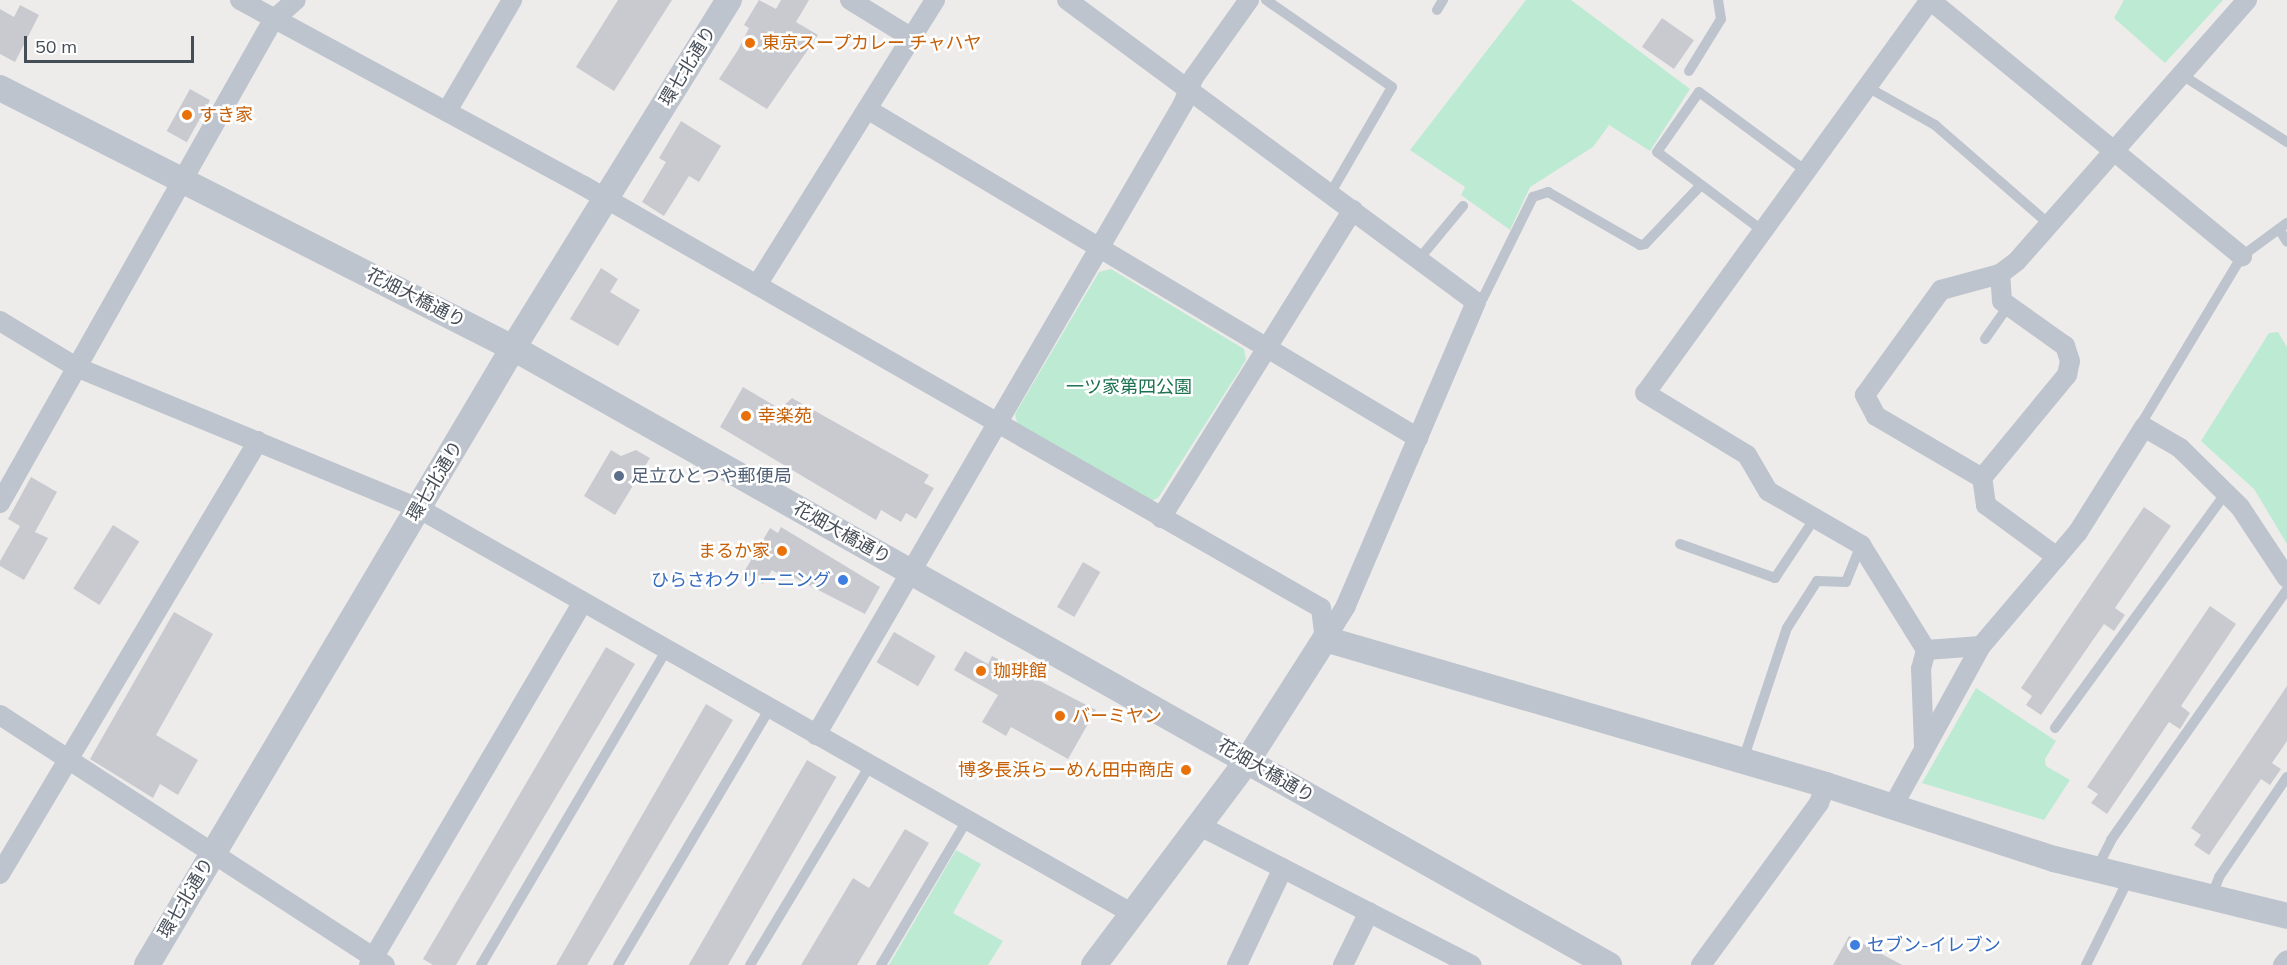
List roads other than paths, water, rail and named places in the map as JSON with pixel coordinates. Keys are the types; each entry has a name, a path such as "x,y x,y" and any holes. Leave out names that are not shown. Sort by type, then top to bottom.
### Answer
{"street":[{"path":"240,0 273,20 447,111 606,199 1321,608 1325,639"},
{"path":"0,503 273,20 297,0"},
{"path":"447,111 512,0"},
{"name":"環七北通り","path":"147,965 513,348 729,0"},
{"path":"850,0 912,38"},
{"path":"757,285 935,0"},
{"path":"1067,0 1476,302 1346,606 1247,761 1094,965"},
{"path":"816,735 1099,248 1188,89 1249,0"},
{"path":"1924,747 1921,669 1926,650 1861,545 1768,490 1747,455 1645,393 1869,88 1930,0 2242,256"},
{"path":"1982,478 1876,416 1865,395 1941,290 2000,274 2116,153 2247,0"},
{"name":"花畑大橋通り","path":"0,88 513,348 1609,965"},
{"path":"867,109 1418,438"},
{"path":"1161,518 1353,210"},
{"path":"2000,274 2002,301 2065,346 2070,361 2067,375 1982,478 1986,505 2057,557"},
{"path":"0,321 76,367 418,508 1133,914"},
{"path":"1893,806 1981,646 2078,532 2144,427 2180,448 2240,507 2287,578"},
{"path":"0,874 258,441"},
{"path":"0,715 376,962 583,602"},
{"path":"1325,639 1742,763 1826,785 2096,870 2287,916"},
{"path":"1926,650 1981,646"},
{"path":"1701,965 1819,803 1826,785"},
{"path":"1200,825 1472,965"},
{"path":"1237,965 1283,868"},
{"path":"1343,965 1369,912"},
{"path":"2283,965 2287,960"}],"lane":[{"path":"1266,0 1392,87 1330,194"},
{"path":"1689,71 1721,20 1718,0"},
{"path":"2182,75 2287,142"},
{"path":"1869,88 1935,125 2049,224"},
{"path":"1763,231 1657,153 1699,92 1806,171"},
{"path":"1476,302 1483,298 1533,197 1548,192 1640,245 1645,244 1701,185"},
{"path":"1419,260 1463,206"},
{"path":"2144,427 2141,424 2242,256 2283,226 2287,242"},
{"path":"1984,339 2009,305"},
{"path":"2055,728 2225,494"},
{"path":"1680,544 1774,578 1815,518"},
{"path":"1742,763 1788,628 1817,581 1846,582 1861,545"},
{"path":"2096,870 2111,840 2287,590"},
{"path":"482,965 667,649"},
{"path":"618,965 770,708"},
{"path":"750,965 870,765"},
{"path":"2211,898 2219,877 2287,777"},
{"path":"881,965 967,820"},
{"path":"2086,965 2129,878"}],"place":[{"name":"東京スープカレー チャハヤ","path":"750,43"},
{"name":"すき家","path":"187,115"},
{"name":"幸楽苑","path":"746,416"},
{"name":"足立ひとつや郵便局","path":"619,476"},
{"name":"まるか家","path":"782,551"},
{"name":"ひらさわクリーニング","path":"843,580"},
{"name":"珈琲館","path":"981,671"},
{"name":"バーミヤン","path":"1060,716"},
{"name":"博多長浜らーめん田中商店","path":"1186,770"},
{"name":"セブン-イレブン","path":"1855,945"}],"park label":[{"name":"一ツ家第四公園","path":"1129,387"}]}
